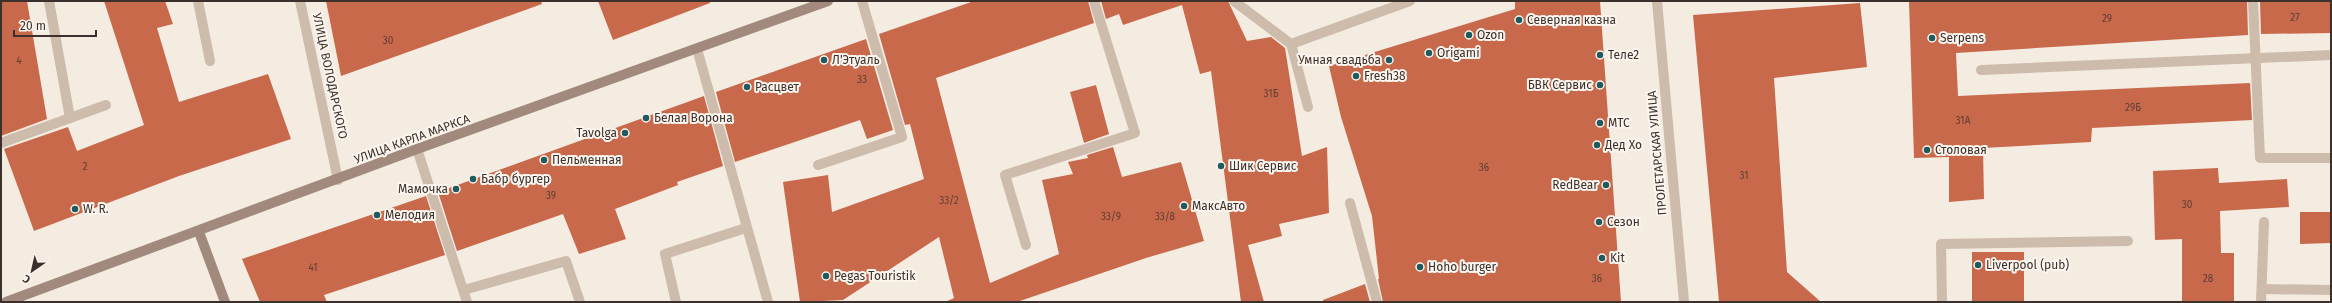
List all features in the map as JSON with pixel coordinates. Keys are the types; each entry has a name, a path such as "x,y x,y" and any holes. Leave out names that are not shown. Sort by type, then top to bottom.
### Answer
{"main road":[{"name":"УЛИЦА КАРЛА МАРКСА","path":"6,302 199,232 417,150 828,1"},
{"path":"199,232 225,302"}],"street":[{"path":"49,1 70,118"},
{"path":"198,1 210,61"},
{"name":"УЛИЦА ВОЛОДАРСКОГО","path":"300,1 338,180"},
{"path":"818,164 902,137 862,1"},
{"path":"1026,245 1005,175 1135,133 1094,1"},
{"path":"1236,1 1291,44 1308,107"},
{"path":"1291,44 1410,1"},
{"name":"ПРОЛЕТАРСКАЯ УЛИЦА","path":"1657,1 1684,302"},
{"path":"2253,1 2254,57 2260,158 2331,158"},
{"path":"696,50 768,302"},
{"path":"1981,70 2254,57 2331,55"},
{"path":"1,142 106,104"},
{"path":"417,150 468,302"},
{"path":"1350,203 1377,302"},
{"path":"2261,302 2264,222"},
{"path":"676,302 665,254 746,228"},
{"path":"1942,302 1941,244 2128,241"},
{"path":"464,290 566,261 580,302"},
{"path":"2262,290 2331,290"}],"building":[{"path":"1,1 27,1 47,119 1,136"},
{"path":"104,1 165,1 173,24 157,28 179,102 268,74 291,139 179,176 34,231 4,149 68,127 77,151 144,125"},
{"path":"326,1 541,1 542,4 341,76"},
{"path":"598,1 710,1 710,3 613,40"},
{"path":"974,1 1088,1 1094,23 936,78 990,283 1059,254 1042,180 1073,174 1068,162 1088,158 1087,155 1113,147 1122,177 1181,162 1204,241 1146,258 1017,302 945,302 954,298 939,237 843,300 800,302 783,182 828,175 832,212 924,179 910,124 905,125 879,34"},
{"path":"1101,1 1228,1 1247,41 1271,37 1285,48 1302,156 1327,147 1329,213 1279,224 1282,236 1248,245 1264,302 1241,302 1211,71 1200,74 1182,5 1123,25 1119,14 1106,19"},
{"path":"1515,1 1600,1 1621,302 1383,302 1378,279 1372,216 1341,117 1329,66 1515,9"},
{"path":"1909,1 2247,1 2248,35 1956,53 1958,96 2250,83 2252,120 2092,128 2091,142 1983,148 1984,199 1949,202 1949,157 1914,158"},
{"path":"2260,1 2331,1 2331,33 2261,34"},
{"path":"1860,3 1867,67 1774,78 1787,272 1821,302 1719,302 1693,15"},
{"path":"866,39 893,130 867,139 860,120 735,162 716,92"},
{"path":"1096,85 1109,134 1084,143 1070,92"},
{"path":"704,96 723,166 677,182 678,185 615,209 626,239 579,254 563,214 457,251 438,192"},
{"path":"2218,168 2219,183 2287,179 2289,207 2220,211 2221,253 2234,253 2234,302 2182,302 2182,239 2155,240 2153,171"},
{"path":"426,196 445,255 324,295 327,302 260,302 242,259"},
{"path":"2300,212 2331,212 2331,243 2300,244"},
{"path":"1972,252 2024,252 2024,302 1972,302"},
{"path":"1365,284 1370,302 1323,302 1323,300"}],"place":[{"name":"Северная казна","path":"1519,20"},
{"name":"Ozon","path":"1469,35"},
{"name":"Serpens","path":"1932,38"},
{"name":"Origami","path":"1429,53"},
{"name":"Теле2","path":"1600,55"},
{"name":"Л'Этуаль","path":"824,60"},
{"name":"Умная свадьба","path":"1389,60"},
{"name":"Fresh38","path":"1356,76"},
{"name":"БВК Сервис","path":"1600,85"},
{"name":"Расцвет","path":"747,87"},
{"name":"Белая Ворона","path":"646,118"},
{"name":"МТС","path":"1600,123"},
{"name":"Tavolga","path":"625,133"},
{"name":"Дед Хо","path":"1597,145"},
{"name":"Столовая","path":"1927,150"},
{"name":"Пельменная","path":"544,160"},
{"name":"Шик Сервис","path":"1221,166"},
{"name":"Бабр бургер","path":"473,179"},
{"name":"RedBear","path":"1606,185"},
{"name":"Мамочка","path":"456,189"},
{"name":"МаксАвто","path":"1184,206"},
{"name":"W. R.","path":"75,209"},
{"name":"Мелодия","path":"377,215"},
{"name":"Сезон","path":"1599,222"},
{"name":"Kit","path":"1602,258"},
{"name":"Liverpool (pub)","path":"1978,265"},
{"name":"Hoho burger","path":"1420,267"},
{"name":"Pegas Touristik","path":"826,276"}]}
